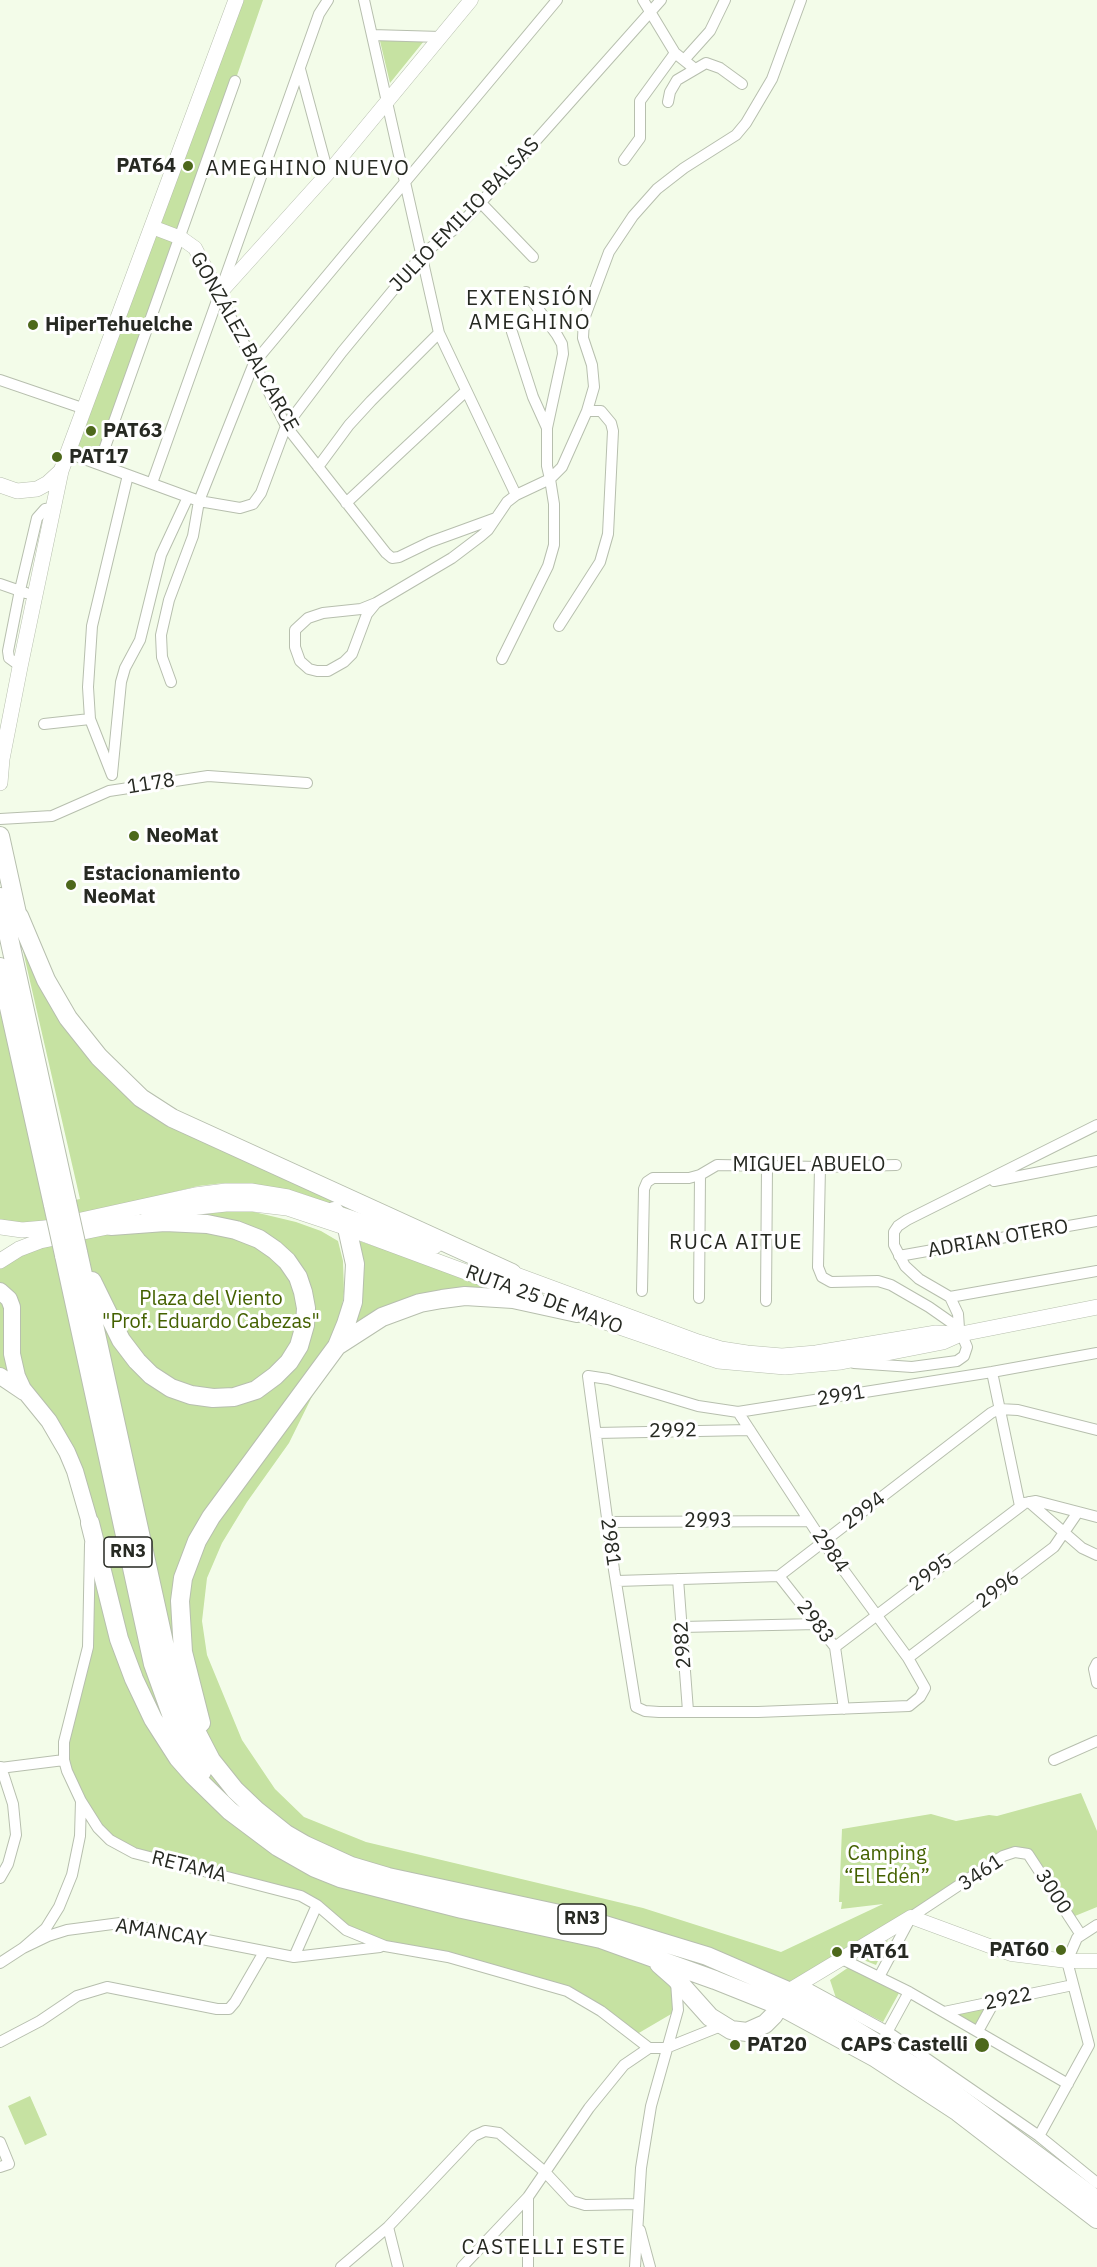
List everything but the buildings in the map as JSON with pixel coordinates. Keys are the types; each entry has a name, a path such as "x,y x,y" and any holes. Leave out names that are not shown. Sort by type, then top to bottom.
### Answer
{"highway":[{"path":"0,836 19,916 31,1030"},
{"name":"RN3","path":"0,897 31,1030 60,1204"},
{"path":"19,916 43,972 68,1018 94,1052 141,1098 172,1118 512,1273"},
{"name":"RN3","path":"0,966 60,1204 167,1656 190,1724 224,1777 256,1810 286,1834 351,1866 592,1921 707,1956 884,2038 1097,2200"},
{"path":"224,1777 198,1716 183,1652 180,1601 183,1578 197,1541 211,1517 337,1346 353,1302 355,1264 347,1228 334,1210"},
{"path":"71,1254 121,1340 152,1375 171,1388 191,1395 213,1398 234,1397 255,1390 275,1376 289,1362 299,1346 305,1325 306,1308 298,1277 287,1261 275,1250 259,1239 236,1230 207,1224 165,1222 111,1226"},
{"name":"RN3","path":"71,1254 141,1612 159,1685 178,1732 198,1766 215,1790 248,1824 293,1856 340,1878 451,1907 601,1940 646,1955 790,1994 874,2057 958,2112 1097,2219"},
{"path":"337,1346 382,1317 420,1303 442,1299 465,1296 513,1299 577,1313"},
{"path":"90,1523 119,1639 142,1700 178,1758 215,1797 248,1824"},
{"path":"646,1955 676,1979 696,2003 721,2026 738,2032 747,2032 765,2024 790,1994"}],"main road":[{"path":"0,783 2,759 20,666 61,471 236,0"},
{"path":"17,491 37,489 61,471"},
{"path":"0,485 53,505"},
{"path":"0,831 0,836"},
{"name":"RUTA 25 DE MAYO","path":"0,1227 22,1230 45,1228 195,1195 226,1191 266,1192 334,1210 698,1342 721,1349 782,1356 960,1331 1097,1307"},
{"name":"RUTA 25 DE MAYO","path":"0,1261 40,1241 198,1207 239,1203 287,1209 347,1228 577,1313 718,1361 785,1367 841,1362 943,1342 960,1331"},
{"path":"0,1291 9,1299 12,1307 12,1359 19,1382 49,1421 67,1452 90,1523"},
{"path":"0,1376 30,1397"}],"street":[{"path":"152,483 319,14 328,0"},
{"path":"364,0 439,333 516,495"},
{"path":"219,294 328,173 471,0"},
{"path":"109,791 121,682 125,668 140,640 161,555 194,499 254,363 557,0"},
{"path":"643,0 680,57 695,69"},
{"name":"JULIO EMILIO BALSAS","path":"194,499 240,508 253,504 261,493 286,426 342,352 423,254 457,227 481,203 661,0"},
{"path":"624,160 640,138 640,101 680,57 710,31 725,0"},
{"path":"376,603 366,614 352,654 344,662 328,671 317,671 309,669 300,661 295,647 295,630 308,618 323,613 361,609 376,603 452,558 488,530 507,502 516,495 550,479 562,467 587,411 594,387 592,364 584,338 584,319 609,252 633,216 657,189 684,168 736,135 746,123 772,80 801,0"},
{"path":"372,35 441,37"},
{"path":"668,102 670,92 677,80 706,63 712,64 742,84"},
{"path":"300,69 328,173"},
{"path":"99,464 235,81"},
{"path":"481,203 533,257"},
{"name":"GONZÁLEZ BALCARCE","path":"152,227 181,238 195,248 286,426 386,553 392,558 496,517"},
{"path":"502,659 548,566 554,544 554,504 547,466 547,428 563,354 562,344 526,292"},
{"path":"512,332 533,397 547,428"},
{"path":"318,467 349,425 439,333"},
{"path":"0,380 85,409"},
{"path":"346,503 466,391"},
{"path":"559,626 600,562 608,534 613,431 611,423 601,411 587,411"},
{"path":"68,453 194,499"},
{"path":"112,775 90,719 88,687 92,626 128,475"},
{"path":"171,682 162,657 161,635 169,600 193,536 194,499"},
{"path":"20,666 9,658 8,651 20,590 37,518 45,509 53,505"},
{"path":"0,584 35,597"},
{"path":"44,724 90,719"},
{"name":"1178","path":"0,819 52,816 109,791 208,776 307,783"},
{"path":"841,1362 912,1367 957,1361 964,1356 967,1347 960,1331 958,1314 950,1297 919,1279 905,1266 894,1245 894,1232 907,1220 1097,1125"},
{"path":"982,1183 1097,1161"},
{"name":"MIGUEL ABUELO","path":"642,1291 644,1189 647,1182 653,1178 688,1178 700,1175 717,1165 820,1167 896,1165"},
{"path":"766,1301 767,1166"},
{"path":"820,1167 818,1267 822,1277 831,1282 878,1281 891,1285 928,1307 960,1331"},
{"path":"699,1298 700,1175"},
{"name":"ADRIAN OTERO","path":"899,1257 1097,1221"},
{"path":"950,1297 1097,1271"},
{"path":"1065,1314 1097,1313"},
{"name":"2991","path":"588,1376 608,1379 698,1406 738,1412 1097,1353"},
{"path":"992,1372 999,1409 1024,1504 1082,1548 1097,1555"},
{"name":"2981","path":"588,1376 636,1707 645,1711 688,1711"},
{"path":"999,1409 1018,1410 1097,1430"},
{"name":"2994","path":"779,1575 999,1409"},
{"name":"2984","path":"738,1412 823,1542 908,1658 924,1688 920,1697 909,1706 844,1709"},
{"name":"2992","path":"596,1433 750,1430"},
{"path":"1024,1504 1036,1502 1097,1517"},
{"name":"2995","path":"835,1647 1024,1504"},
{"name":"2996","path":"908,1658 1054,1547 1078,1512"},
{"name":"2993","path":"608,1521 809,1521"},
{"path":"0,1878 8,1864 16,1835 13,1804 1,1768 64,1760 64,1742 88,1647 90,1523"},
{"path":"616,1581 779,1575"},
{"name":"2983","path":"779,1575 835,1647 844,1709"},
{"name":"2982","path":"678,1580 688,1711"},
{"path":"682,1627 817,1624"},
{"path":"1097,1663 1094,1669 1097,1683"},
{"path":"688,1711 758,1712 844,1709"},
{"path":"1054,1760 1097,1741"},
{"name":"RETAMA","path":"64,1760 81,1801 98,1828 110,1840 134,1853 301,1896 317,1905 346,1930 385,1946"},
{"path":"23,1948 46,1928 59,1907 72,1875 80,1836 81,1801"},
{"name":"3461","path":"911,1917 1003,1856 1022,1852"},
{"name":"3000","path":"1022,1852 1028,1854 1081,1935"},
{"path":"294,1957 317,1905"},
{"path":"790,1994 911,1917"},
{"path":"911,1917 1011,1954 1067,1961 1097,1961"},
{"path":"879,1977 911,1917"},
{"name":"AMANCAY","path":"0,1963 23,1948 67,1930 120,1923 294,1957 385,1946"},
{"path":"1039,2136 1089,2044 1067,1961 1077,1938 1097,1925"},
{"path":"385,1946 448,1957 567,1991 601,2011 649,2048"},
{"path":"0,2042 40,2021 77,1996 107,1987 217,2009 229,2009 264,1952"},
{"path":"844,1960 909,1992 1068,2084"},
{"path":"635,2267 636,2218 651,2106 678,2010 676,1979"},
{"name":"2922","path":"944,2012 1073,1985"},
{"path":"909,1992 884,2038 1039,2136 1097,2183"},
{"path":"978,2031 994,2002"},
{"path":"462,2267 528,2197 618,2071 635,2056 649,2048 666,2048 721,2026"},
{"path":"341,2267 388,2227 474,2136 485,2131 499,2133 545,2172 572,2201 585,2205 638,2204"},
{"path":"0,2142 4,2166"},
{"path":"528,2197 528,2267"},
{"path":"636,2218 650,2267"},
{"path":"388,2227 398,2267"}],"green space":[{"path":"236,0 263,0 181,238 99,464 68,453"},
{"path":"380,41 424,41 390,83"},
{"path":"21,942 134,1096 435,1241 300,1193 251,1184 224,1183 198,1186 45,1224 13,1223 0,1219 0,1008 46,1206 80,1199"},
{"path":"250,1211 296,1222 321,1231 338,1241 343,1261 344,1292 337,1346 289,1443 247,1502 222,1543 207,1578 202,1621 207,1655 242,1740 275,1789 304,1817 366,1842 643,1908 781,1952 883,1904 841,1909 842,1902 839,1902 842,1829 931,1814 956,1821 989,1815 997,1816 1081,1793 1097,1831 1097,1907 1070,1918 1028,1854 1015,1852 789,1991 715,1980 676,1979 678,2010 632,2037 567,1991 364,1939 317,1905 134,1853 98,1828 64,1760 88,1647 86,1495 25,1387 8,1288 0,1283 0,1269 29,1251 193,1213"},
{"path":"356,1240 511,1292 487,1292 350,1331"},
{"path":"0,1296 6,1302 15,1382 0,1371"},
{"path":"888,1940 876,1965 861,1959"},
{"path":"849,1967 899,1993 883,2022 836,1998 830,1980"},
{"path":"987,2007 975,2027 953,2014"},
{"path":"30,2096 47,2135 25,2145 8,2106"}],"place":[{"name":"PAT64","path":"188,166"},
{"name":"HiperTehuelche","path":"33,325"},
{"name":"PAT63","path":"91,431"},
{"name":"PAT17","path":"57,457"},
{"name":"NeoMat","path":"134,836"},
{"name":"Estacionamiento NeoMat","path":"71,885"},
{"name":"PAT60","path":"1061,1950"},
{"name":"PAT61","path":"837,1952"},
{"name":"PAT20","path":"735,2045"},
{"name":"CAPS Castelli","path":"982,2045"}],"district":[{"name":"AMEGHINO NUEVO","path":"308,169"},
{"name":"EXTENSIÓN AMEGHINO","path":"530,311"},
{"name":"RUCA AITUE","path":"736,1243"},
{"name":"CASTELLI ESTE","path":"544,2248"}],"park label":[{"name":"Plaza del Viento \"Prof. Eduardo Cabezas\"","path":"211,1310"},
{"name":"Camping “El Edén”","path":"887,1866"}]}
